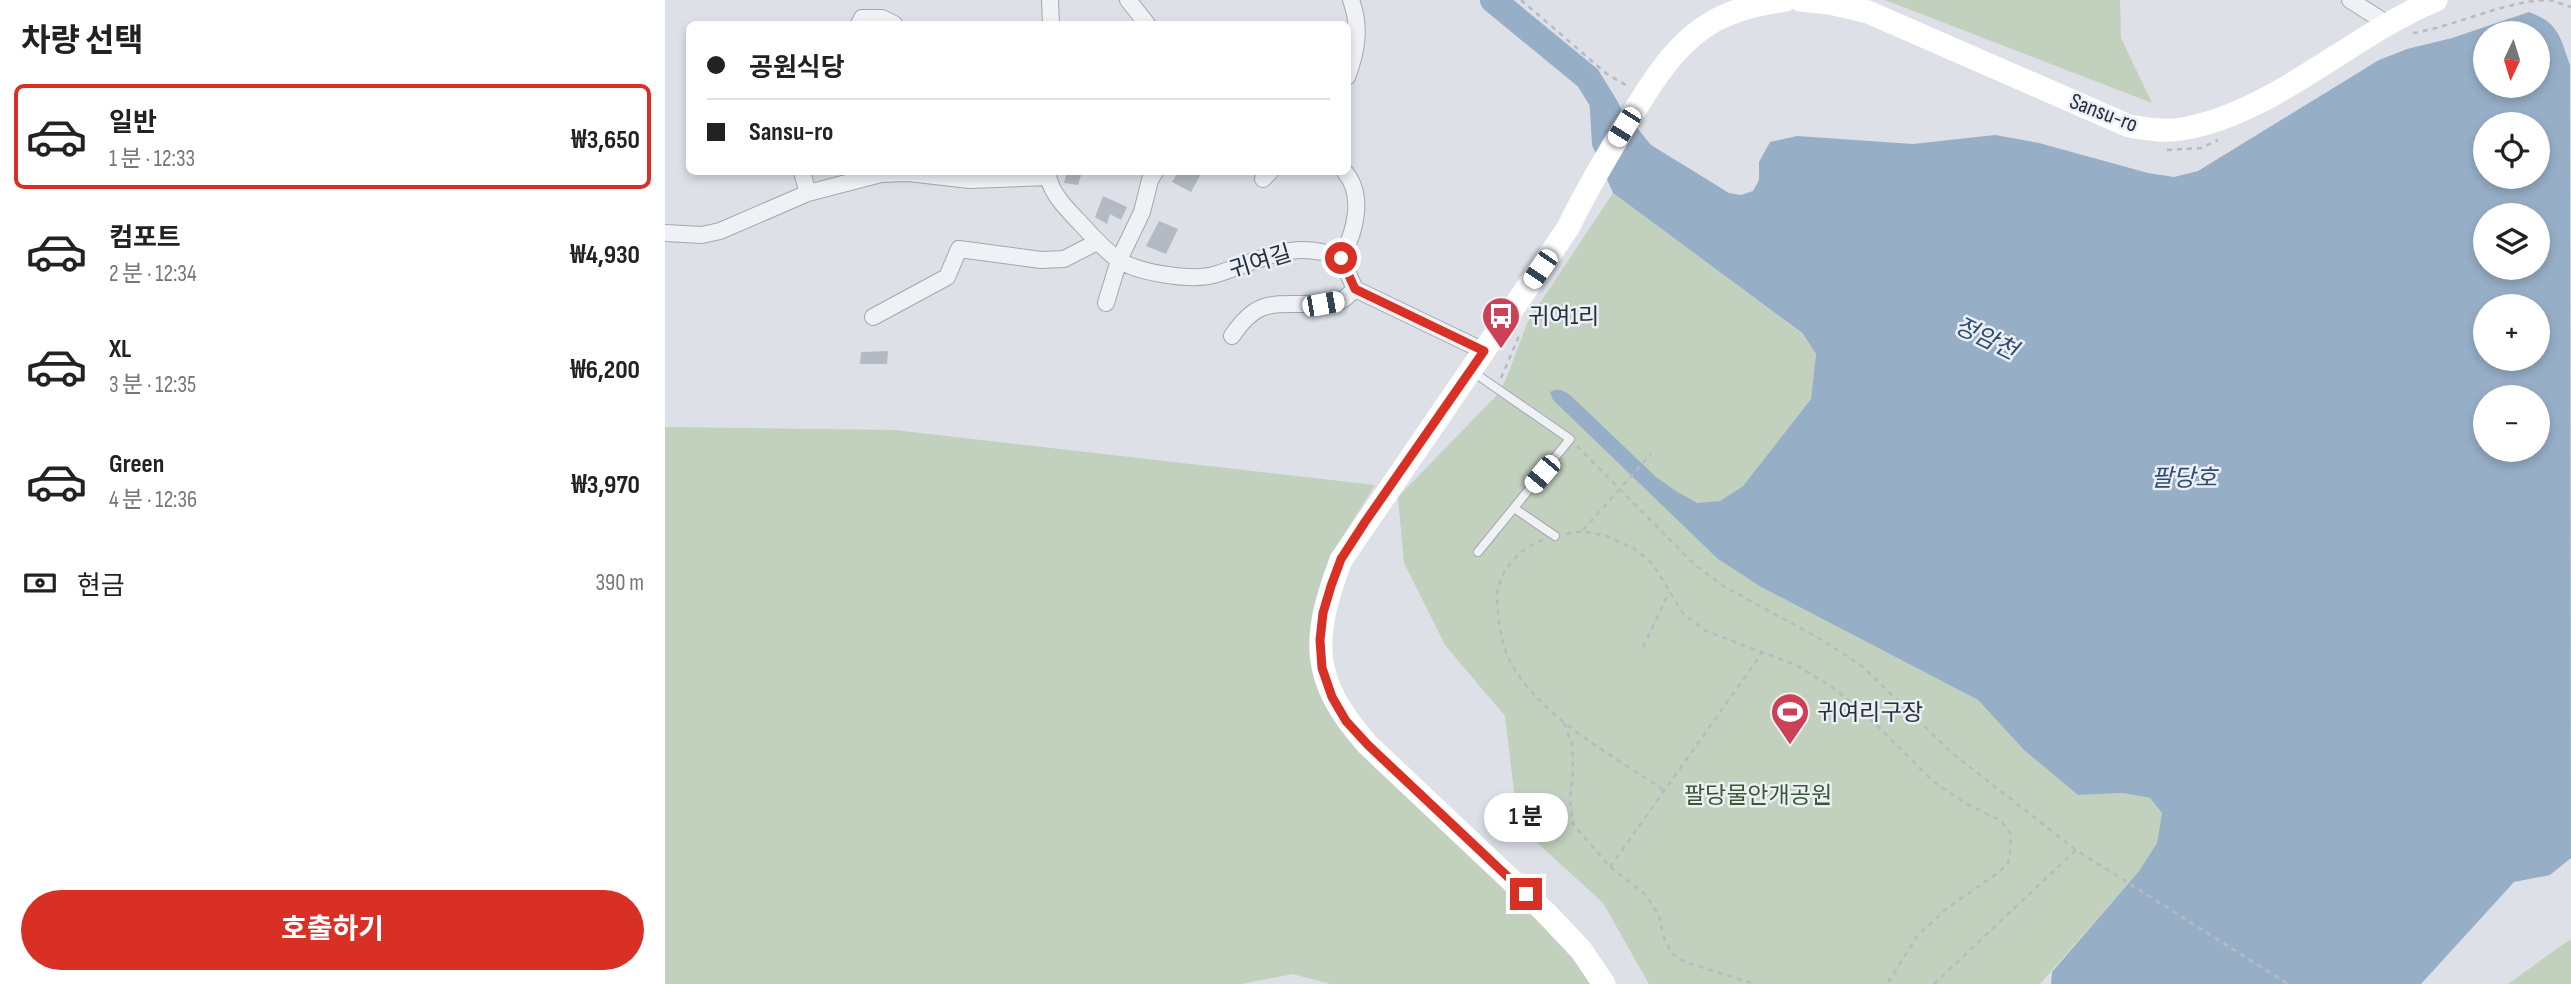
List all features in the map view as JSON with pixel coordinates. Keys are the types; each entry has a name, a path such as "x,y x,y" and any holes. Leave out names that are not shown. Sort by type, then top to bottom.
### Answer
{"main road":[{"path":"1604,984 1581,950 1546,913 1346,721 1332,697 1322,668 1320,640 1323,613 1341,559 1567,228 1590,182 1658,71 1675,52 1721,17 1755,5 1785,0"},
{"name":"Sansu-ro","path":"1801,0 1830,3 1868,12 2129,126 2155,130 2181,129 2250,105 2297,81 2386,23 2434,0"}],"street":[{"path":"1049,0 1051,21"},
{"path":"1128,0 1145,21"},
{"path":"1351,0 1358,32 1351,66"},
{"path":"2350,0 2386,23"},
{"path":"860,21 862,18 883,18 888,21"},
{"path":"803,175 808,192"},
{"path":"665,233 702,235 720,231 808,192 877,175"},
{"path":"926,175 970,180 1035,175"},
{"name":"귀여길","path":"1048,175 1061,202 1097,242 1119,260 1148,271 1183,276 1213,275 1275,253 1303,249 1324,251 1341,258"},
{"path":"1106,303 1119,260 1142,212 1153,175"},
{"path":"1348,175 1352,179 1356,195 1350,243 1341,258 1355,289 1484,351"},
{"path":"873,317 947,277 959,249 1041,260 1064,259 1097,242"},
{"path":"1232,336 1243,319 1258,308 1276,304 1340,302 1355,289"}],"lane":[{"path":"1471,370 1570,439 1478,552"},
{"path":"1514,508 1555,536"}],"path":[{"path":"1521,0 1640,102"},
{"path":"2411,33 2435,29 2512,1 2550,0 2571,7"},
{"path":"2164,150 2201,148 2226,137"},
{"path":"1570,439 1695,565 1725,587 1817,637 1862,666 1952,753 2076,850 2288,984"},
{"path":"1582,531 1651,454"},
{"path":"1664,790 1564,723 1525,684 1506,651 1497,586 1513,561 1532,544 1582,531 1606,536 1633,548 1652,562 1684,615 1706,631 1796,665 1829,685 1858,707 1934,782 1965,803 2000,821 2010,833 2008,863 1946,909 1918,935 1887,984"},
{"path":"1643,647 1669,593"},
{"path":"1610,867 1762,653"},
{"path":"1564,723 1571,744 1573,770 1570,799 1573,824 1610,867 1646,895 1659,916 1671,953 1685,962 1755,984"},
{"path":"1934,984 2076,850"}],"green space":[{"path":"1885,0 2120,0 2121,38 2152,103"},
{"name":"팔당물안개공원","path":"1613,193 1801,333 1816,354 1811,399 1743,486 1720,501 1718,559 1761,587 1978,700 2024,750 2078,795 2123,793 2150,798 2162,813 2157,843 2139,871 2040,984 1649,984 1603,903 1518,825 1505,716 1445,645 1404,563 1398,497 1496,396 1506,379 1528,321"},
{"path":"665,427 894,430 1375,485 1332,554 1323,698 1529,910 1591,978 1593,984 1330,984 1293,974 1241,984 665,984"},
{"path":"2571,940 2571,984 2508,984 2565,943"}],"water":[{"name":"팔당호","path":"2529,12 2547,21 2502,21"},
{"name":"팔당호","path":"2550,24 2561,39 2570,65 2571,858 2550,875 2514,882 2421,984 2051,984 2052,972 2139,871 2157,843 2162,813 2150,798 2123,793 2078,795 2024,750 1978,700 1761,587 1718,559 1553,400 1550,392 1553,391 1560,390 1570,395 1656,477 1676,491 1697,503 1720,501 1743,486 1811,399 1816,354 1802,333 1613,193 1592,145 1588,78 1615,101 1651,145 1729,193 1741,195 1753,191 1759,180 1759,162 1770,142 1797,136 1913,144 1995,135 2039,143 2148,173 2174,177 2198,171 2379,60 2407,49 2473,31 2473,98 2550,98"}],"building":[{"path":"1066,175 1081,175 1078,185 1064,183"},
{"path":"1176,175 1200,175 1191,192 1172,182"},
{"path":"1103,196 1127,207 1121,220 1110,214 1107,224 1095,217"},
{"path":"1159,221 1178,229 1166,254 1146,246"},
{"path":"888,351 887,364 860,364 861,352"}],"waterway":[{"name":"정암천","path":"1493,0 1588,78 1607,109"}],"place":[{"name":"귀여1리","path":"1501,350"},
{"name":"귀여리구장","path":"1790,746"}],"route":[{"path":"1341,258 1355,289 1484,351 1341,559 1323,613 1320,640 1322,668 1332,697 1346,721 1526,894"}]}
